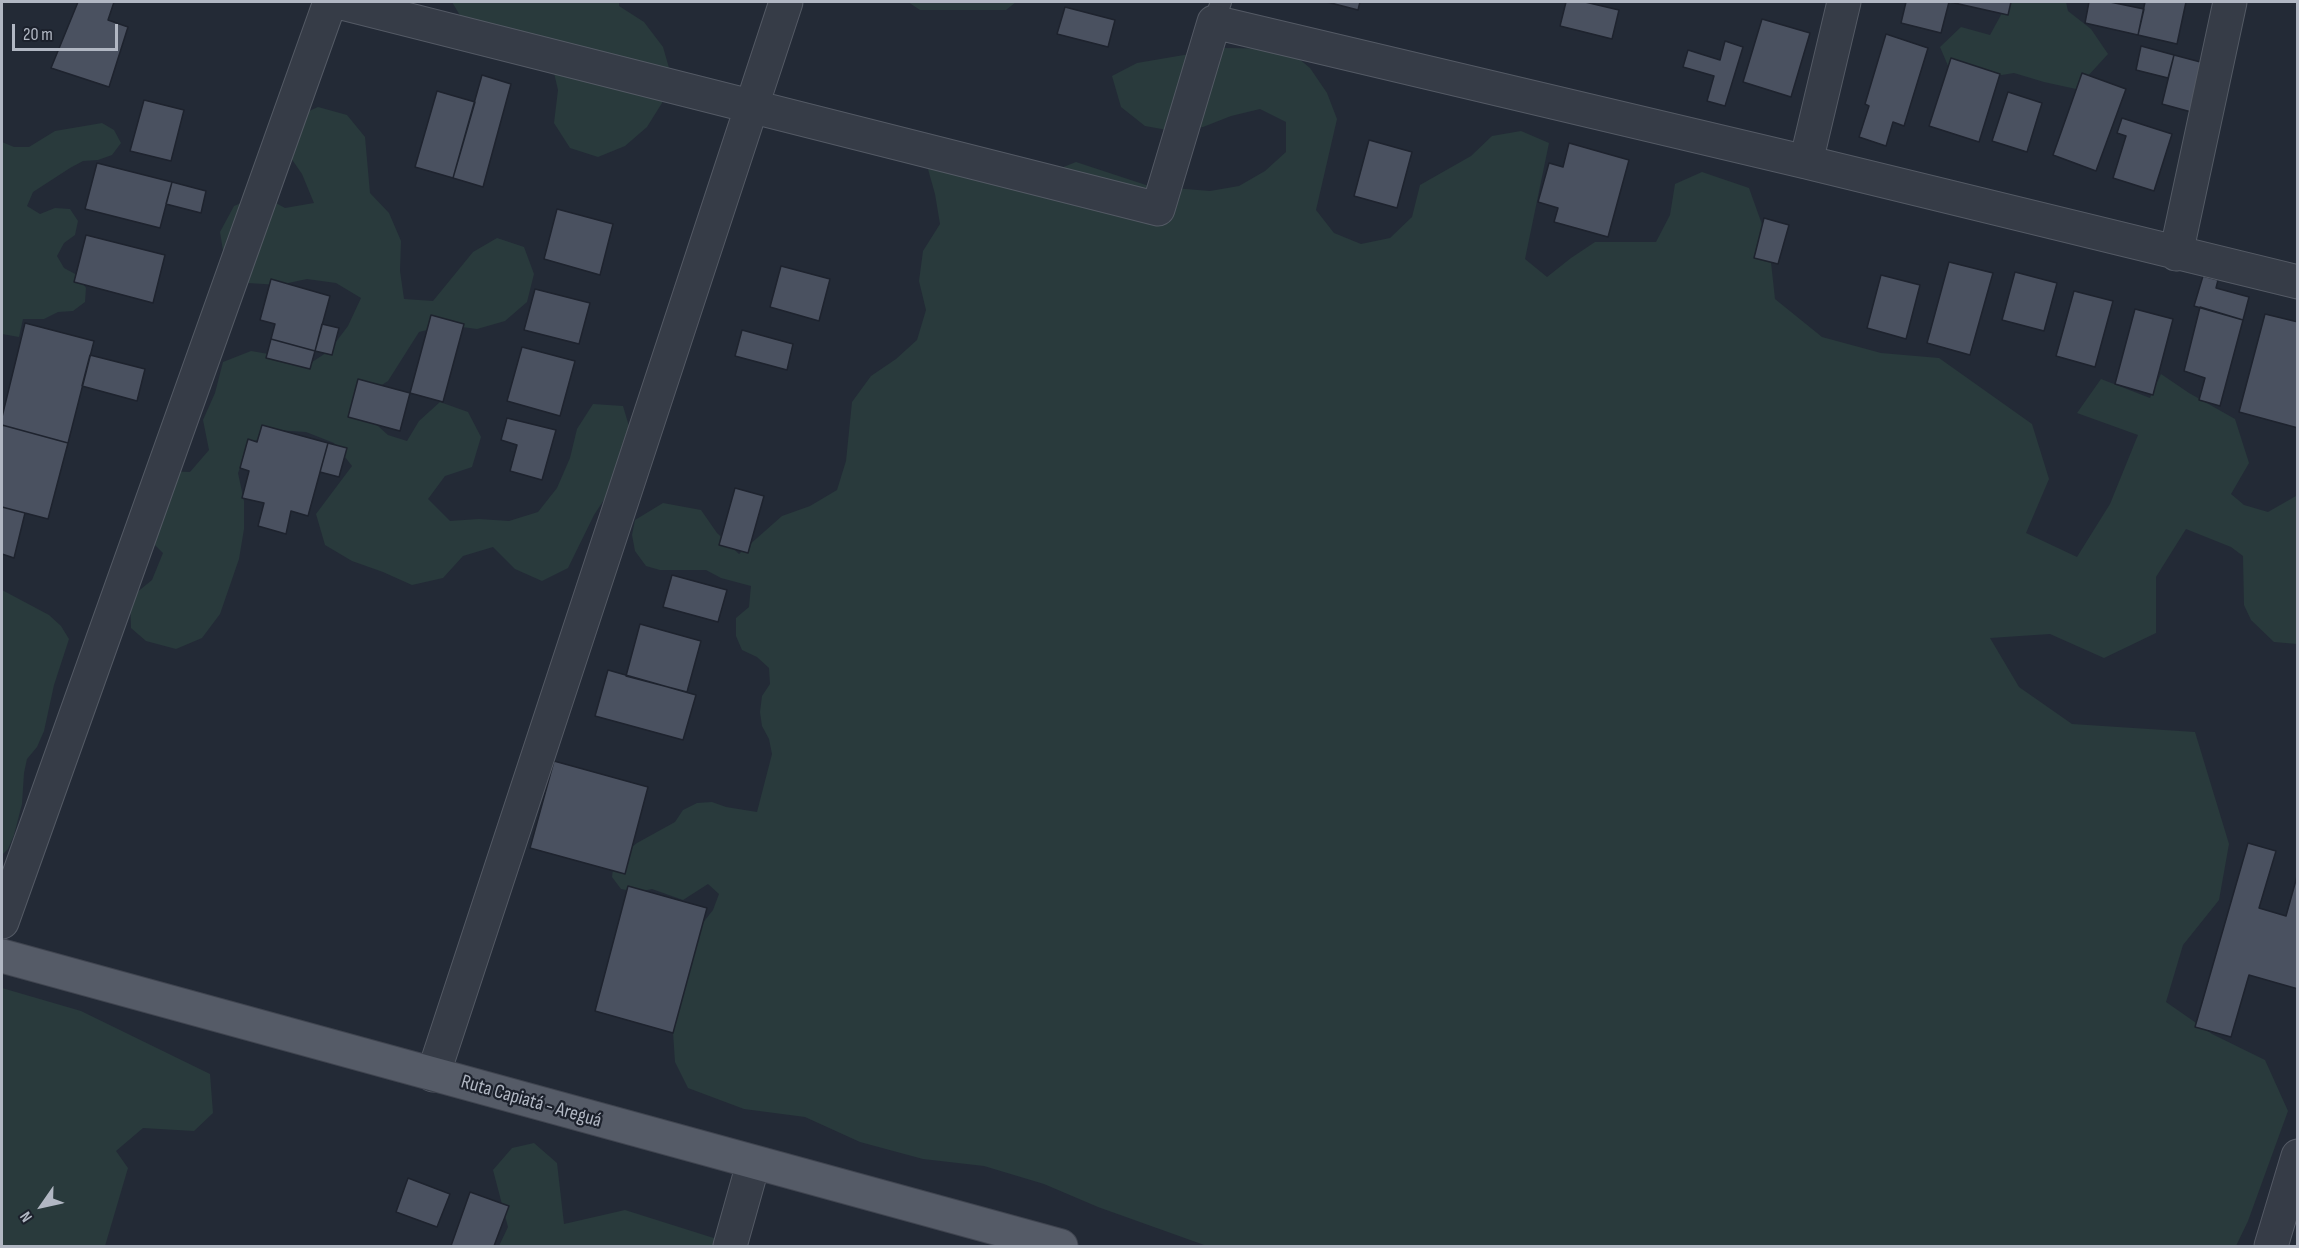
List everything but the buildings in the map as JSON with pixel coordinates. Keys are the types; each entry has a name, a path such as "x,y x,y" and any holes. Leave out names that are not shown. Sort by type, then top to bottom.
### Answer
{"main road":[{"name":"Ruta Capiatá - Areguá","path":"2,956 753,1164 1061,1246"}],"street":[{"path":"2,922 330,2"},
{"path":"338,2 1158,209 1218,12 1806,162 2298,282"},
{"path":"433,1075 786,2"},
{"path":"1806,162 1844,2"},
{"path":"2176,254 2230,2"},
{"path":"2271,1246 2298,1156"},
{"path":"730,1246 753,1164"}],"shaded area":[{"path":"452,2 619,2 619,6 644,22 663,47 671,75 662,103 647,127 625,146 598,157 570,148 554,123 558,90 551,60 464,22"},
{"path":"908,2 1016,2 1006,10 920,10"},
{"path":"2008,2 2066,2 2068,11 2091,29 2108,54 2076,89 2014,73 1983,78 1952,75 1940,47 1961,27 1990,35"},
{"path":"1225,48 1287,49 1310,68 1327,93 1337,119 1316,210 1334,233 1361,244 1390,238 1412,217 1420,185 1471,156 1492,136 1521,131 1549,143 1525,259 1547,277 1595,242 1656,242 1670,215 1675,184 1702,172 1749,188 1769,244 1775,299 1822,337 1881,353 1939,358 2032,424 2049,479 2026,533 2077,557 2110,504 2138,435 2077,413 2101,379 2150,398 2161,374 2235,419 2249,463 2231,494 2244,505 2268,512 2296,496 2297,492 2297,644 2274,642 2251,620 2244,605 2243,556 2231,547 2186,529 2156,577 2156,633 2104,658 2050,634 1990,638 2019,687 2072,724 2195,732 2229,844 2219,900 2183,945 2166,1002 2212,1034 2265,1060 2288,1111 2248,1221 2236,1246 1207,1246 1098,1207 1044,1184 984,1166 923,1159 860,1142 805,1117 744,1109 688,1088 675,1062 673,1032 702,924 713,910 719,894 708,884 683,900 652,889 638,892 621,889 612,877 614,861 637,843 675,822 683,810 697,803 712,802 726,807 757,812 772,754 769,739 762,726 760,712 762,696 770,684 769,668 757,657 742,650 736,636 736,618 749,607 751,586 721,578 706,570 660,570 646,566 635,551 632,535 635,520 663,503 701,510 717,533 739,554 782,516 810,506 837,490 846,461 852,402 871,376 896,359 917,340 926,310 919,281 923,251 940,224 926,162 1031,180 1076,162 1149,186 1210,191 1239,186 1265,171 1286,152 1286,122 1260,109 1231,116 1203,127 1173,131 1145,126 1121,107 1112,76 1137,63"},
{"path":"318,107 347,115 365,137 370,193 389,213 401,241 400,271 404,299 433,301 473,252 497,238 524,247 534,274 527,302 505,321 477,329 447,325 419,332 388,381 363,397 369,418 388,435 407,441 419,421 440,402 468,412 481,437 472,467 445,476 428,499 450,521 479,519 509,521 538,512 557,488 570,458 577,429 593,404 623,406 631,433 618,460 611,489 594,515 568,568 542,581 515,569 493,547 463,556 443,578 412,585 352,561 325,545 316,514 352,466 334,443 306,432 276,430 249,444 238,473 244,501 244,529 239,559 220,614 202,638 176,649 146,641 131,628 130,598 152,580 163,553 141,531 161,471 190,472 209,450 203,420 215,393 223,362 251,351 280,356 306,366 329,351 348,326 361,298 336,283 307,279 279,285 248,283 225,263 220,232 234,206 261,195 285,208 314,203 302,174 284,148 291,119"},
{"path":"102,123 114,130 121,143 112,155 98,160 83,161 70,168 33,192 27,206 40,214 55,208 70,209 78,221 75,235 64,243 57,256 64,268 77,275 86,288 85,302 73,311 58,312 44,319 23,319 19,337 2,334 2,142 14,147 29,147 55,131"},
{"path":"2,590 49,615 61,626 69,639 54,685 44,731 37,747 27,759 22,804 14,835 8,849 2,855"},
{"path":"2,988 81,1011 210,1074 213,1113 194,1131 143,1128 116,1151 128,1168 105,1246 2,1246"},
{"path":"534,1143 557,1163 564,1224 625,1210 739,1246 499,1246 508,1227 493,1170 512,1148"}]}
